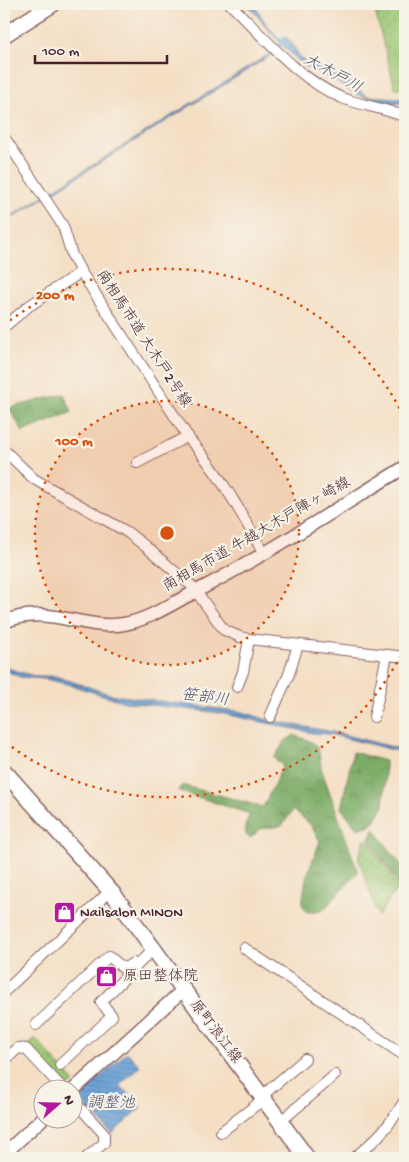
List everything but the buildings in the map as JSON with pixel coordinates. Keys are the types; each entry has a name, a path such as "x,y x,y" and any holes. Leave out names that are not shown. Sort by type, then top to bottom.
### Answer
{"main road":[{"path":"4,36 53,4"},
{"name":"原町浪江線","path":"4,771 110,891 307,1158"}],"street":[{"path":"230,4 289,62 320,86 342,98 405,117"},
{"name":"南相馬市道 大木戸2号線","path":"4,137 63,226 72,255 81,272 188,436 201,451 227,491 264,554"},
{"path":"4,327 29,306 81,272"},
{"path":"137,464 188,436"},
{"path":"4,450 34,479 127,532 153,552 196,591 224,630 249,639 405,657"},
{"name":"南相馬市道 牛越大木戸陣ヶ崎線","path":"4,622 38,614 110,625 124,624 153,613 264,554 405,467"},
{"path":"238,688 249,639"},
{"path":"270,717 298,645"},
{"path":"374,717 387,655"},
{"path":"4,992 110,891"},
{"path":"36,1025 109,956 124,970 153,947"},
{"path":"60,1065 112,1016 101,1002 153,947"},
{"path":"244,948 405,1056"},
{"path":"82,1082 183,990"},
{"path":"4,1061 18,1048 26,1049 55,1080"},
{"path":"221,1132 263,1098 305,1059"},
{"path":"281,1121 336,1075"},
{"path":"354,1158 392,1123 405,1100"},
{"path":"82,1110 104,1134 104,1143 86,1158"},
{"path":"4,1154 32,1127"}],"green space":[{"path":"373,4 405,4 405,88 395,88"},
{"path":"64,394 72,412 23,432 9,408"},
{"path":"294,735 312,743 318,749 321,768 358,872 322,911 307,912 302,904 306,878 320,841 310,824 293,810 282,826 260,829 251,838 246,835 245,826 250,814 179,791 182,785 263,807 283,766 274,758 284,742"},
{"path":"353,752 385,761 383,808 371,825 358,829 341,808"},
{"path":"374,829 405,870 405,883 401,886 368,840"},
{"path":"365,839 399,886 378,916 358,857"},
{"path":"35,1038 72,1080 60,1080 29,1045"}],"water":[{"name":"大木戸川","path":"246,4 254,4 267,26 281,39 286,37 305,62 315,65 352,84 367,96 398,98 405,101 405,104 398,103 393,105 355,94 332,79 303,65 282,45 273,54 4,223 4,221 271,53 280,43"},
{"path":"4,667 34,676 55,676 113,695 243,712 268,720 333,732 405,750 405,753 329,734 313,733 220,713 125,702 67,684 45,679 20,677 4,670"},
{"name":"調整池","path":"127,1052 140,1066 120,1085 141,1108 112,1134 82,1102 82,1094"}],"place":[{"name":"Nailsalon MINON","path":"64,913"},
{"name":"原田整体院","path":"107,977"}],"water label":[{"name":"笹部川","path":"205,699"}]}
